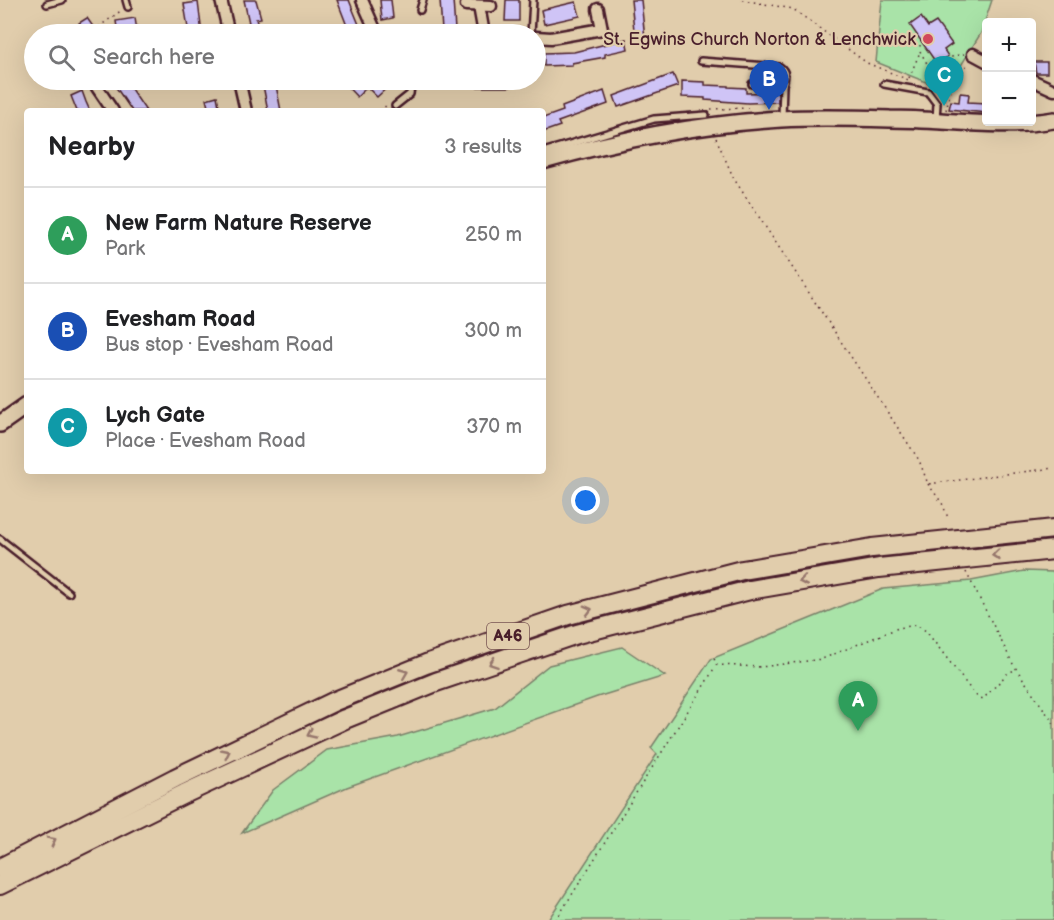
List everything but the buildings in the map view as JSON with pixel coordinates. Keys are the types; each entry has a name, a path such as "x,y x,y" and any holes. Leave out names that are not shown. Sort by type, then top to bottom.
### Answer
{"highway":[{"name":"A46","path":"0,868 175,778 335,700 426,664 568,615 754,568 872,548 1054,529"},
{"name":"A46","path":"0,885 184,794 345,719 436,682 577,634 750,590 879,568 1054,550"}],"main road":[{"path":"546,160 657,134 708,116 782,119 893,118 980,124 1032,124 1054,120"},
{"path":"0,424 24,407"}],"street":[{"path":"221,0 227,24"},
{"path":"362,0 373,24"},
{"path":"464,3 492,6"},
{"path":"479,6 482,24"},
{"path":"546,38 602,29 598,9"},
{"path":"973,54 982,58"},
{"path":"1036,82 1054,90"},
{"path":"99,90 111,108"},
{"path":"241,90 245,108"}],"lane":[{"path":"47,4 62,0"},
{"path":"126,0 128,7"},
{"path":"420,10 423,0"},
{"path":"532,24 533,0"},
{"path":"701,60 784,69 786,76 783,85 782,119"},
{"path":"752,84 783,85"},
{"path":"884,84 928,92 937,104 941,121"},
{"path":"395,106 410,94 411,90"},
{"path":"546,151 654,119 708,116"},
{"path":"654,119 657,134"},
{"path":"0,539 69,593"}],"path":[{"path":"742,0 793,9 867,63 909,80 928,92"},
{"path":"103,24 128,7"},
{"path":"909,80 920,45"},
{"path":"920,51 944,94 941,121"},
{"path":"934,74 940,64 951,56 973,54"},
{"path":"941,121 950,93 973,54"},
{"path":"750,108 708,116 720,151 734,179 919,460 928,484 942,503 949,520"},
{"path":"928,484 1054,468"},
{"path":"964,569 1016,669 1054,724"},
{"path":"716,665 761,667 822,658 898,628 916,625 926,631 975,695 983,699 1007,674 1016,669"},
{"path":"556,920 716,665 714,658"}],"green space":[{"path":"882,0 992,0 986,18 982,18 981,33 946,90 876,62"},
{"path":"1024,571 1054,572 1054,920 548,920 657,754 651,748 711,659 883,589 971,581"},
{"path":"622,647 665,676 597,697 347,787 242,833 273,790 327,750 398,737 495,708 549,665"}],"place":[{"name":"St. Egwins Church Norton & Lenchwick","path":"928,39"},
{"name":"Lych Gate","path":"944,106"},
{"name":"Evesham Road","path":"769,110"},
{"name":"New Farm Nature Reserve","path":"858,731"}]}
